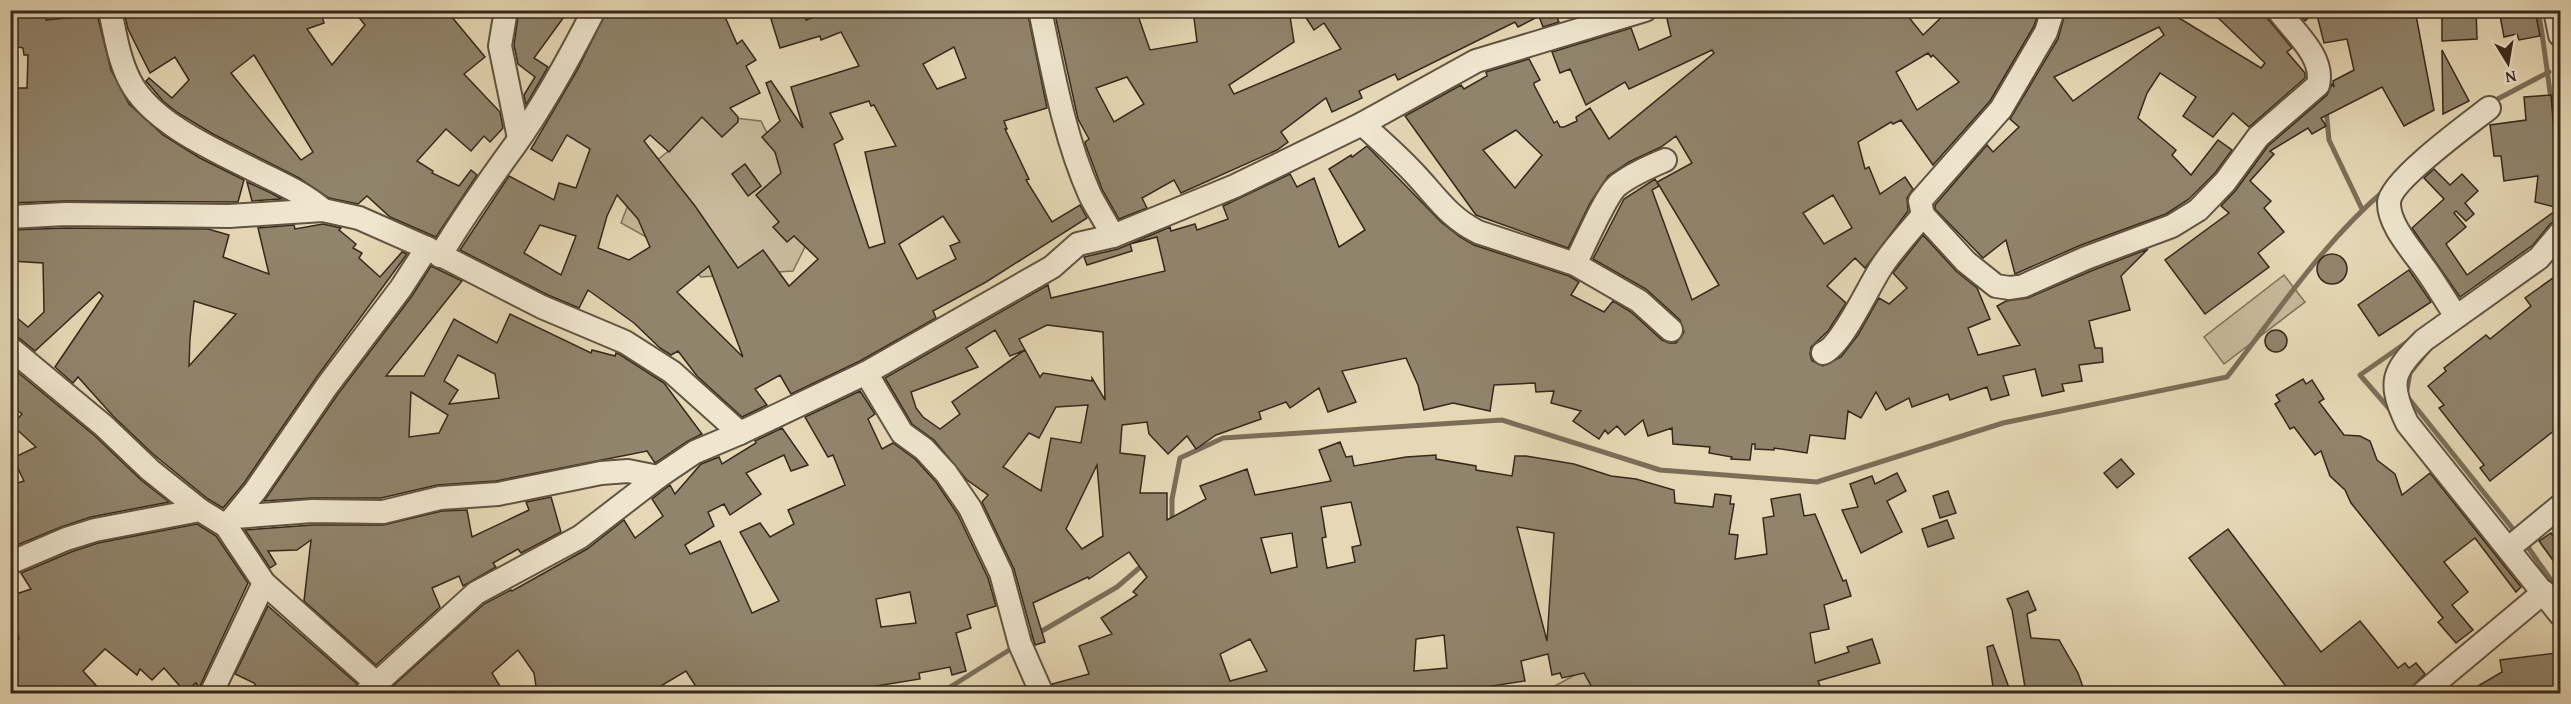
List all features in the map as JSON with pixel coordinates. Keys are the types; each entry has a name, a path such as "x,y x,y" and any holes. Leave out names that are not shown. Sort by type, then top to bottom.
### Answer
{"street":[{"path":"110,10 121,58 130,82 152,107 176,128 199,143 291,188 323,210"},
{"path":"506,10 500,46 519,138"},
{"path":"230,521 519,138 561,74 594,10"},
{"path":"1040,10 1059,97 1078,165 1091,197 1113,236"},
{"path":"230,521 264,583 371,688 476,593 580,537 658,477 695,452 866,373 1052,267 1078,244 1113,236 1235,186 1362,124 1476,60 1645,10"},
{"path":"2053,10 2046,32 2001,109 1920,201 1923,215 1966,262 1996,286 2010,288 2023,286 2086,258 2172,226 2198,210 2224,182 2258,137 2318,85 2320,74 2317,61 2278,10"},
{"path":"2555,10 2560,35"},
{"path":"2456,316 2424,267 2401,238 2389,202 2393,191 2427,157 2489,108"},
{"path":"1362,124 1394,153 1447,213 1462,224 1478,232 1575,264 1638,301 1671,330"},
{"path":"1575,264 1609,194 1636,173 1665,160"},
{"path":"10,217 65,214 229,216 323,210 359,218 434,252 542,307 625,342 672,372 740,433"},
{"path":"1822,353 1831,350 1856,314 1881,268 1923,215"},
{"path":"2560,233 2539,258 2424,340 2409,356 2394,382 2397,399 2407,423 2560,614"},
{"path":"10,348 104,426 150,470 200,510 230,521 312,511 383,512 440,498 498,494 601,473 628,471 658,477"},
{"path":"866,373 902,433 924,449 939,465 970,508 1001,573 1020,644 1042,693"},
{"path":"2509,548 2560,506"},
{"path":"10,562 95,530 200,510"},
{"path":"211,693 264,583"},
{"path":"2422,693 2544,592"}],"shaded area":[{"path":"690,113 761,121 803,205 810,237 793,271 701,277 677,254 621,223 640,174 671,149"},
{"path":"2284,275 2305,302 2224,364 2204,337"},
{"path":"1586,669 1607,693 1540,694"}],"building":[{"path":"10,10 47,10 46,20 77,17 76,10 96,10 111,70 129,104 163,135 200,158 244,180 238,202 10,203 10,88 27,88 28,55 24,55 23,48 10,45"},
{"path":"138,10 231,10 234,15 245,10 320,10 324,23 307,29 332,65 365,25 353,10 446,10 485,57 464,74 500,112 503,128 490,142 484,136 471,151 446,129 417,161 433,171 432,173 459,186 471,170 477,175 436,237 390,217 367,196 358,204 329,198 299,178 213,134 178,113 163,101 146,81 149,78 172,98 189,80 175,57 150,73 128,29 125,16","holes":["254,55 313,152 301,160 231,73"]},
{"path":"519,10 569,10 534,58 548,67 526,105 524,95 535,77 518,64 514,45"},
{"path":"607,10 722,10 737,44 742,40 756,60 746,66 760,93 730,108 738,117 738,122 722,137 702,117 669,152 650,135 644,141 695,206 738,268 763,250 789,286 818,259 794,236 787,242 773,227 779,222 756,195 781,173 775,152 762,137 780,121 766,83 771,81 803,128 791,87 859,66 841,32 821,40 820,36 780,48 771,19 783,10 803,10 806,20 833,10 954,10 958,17 974,10 1027,10 1047,108 1004,121 1007,129 1005,129 1029,179 1026,180 1052,222 1080,205 1087,218 986,282 933,311 936,318 860,361 791,394 780,375 755,389 767,405 742,417 697,376 678,351 671,355 660,348 634,323 588,290 579,308 548,295 460,250 509,176 554,200 559,183 576,188 590,149 567,135 552,161 531,149 578,69","holes":["954,47 966,78 937,89 923,64","869,101 871,106 874,105 896,146 865,152 885,243 869,248 834,144 843,139 830,113","617,195 638,219 650,247 629,260 598,248 607,216","943,216 960,242 950,246 956,259 917,279 899,244","540,225 576,236 561,275 524,253","709,266 743,357 677,292"]},
{"path":"1054,10 1136,10 1150,50 1197,42 1193,10 1289,10 1294,42 1229,85 1234,94 1341,49 1324,23 1314,30 1301,10 1554,10 1559,22 1543,27 1539,16 1518,27 1515,22 1398,80 1395,74 1359,91 1362,98 1332,112 1326,98 1281,132 1288,142 1277,150 1181,193 1174,180 1142,198 1147,208 1119,219 1102,189 1086,146 1085,142 1089,139 1078,119","holes":["1127,77 1144,104 1114,122 1096,88"]},
{"path":"1665,10 1903,10 1923,35 1949,10 2039,10 2034,26 1990,101 1933,165 1901,120 1893,124 1891,122 1858,142 1865,169 1869,167 1880,194 1905,177 1913,189 1907,198 1908,211 1865,268 1855,258 1827,286 1846,303 1828,331 1811,347 1810,354 1812,361 1823,366 1841,357 1858,335 1879,298 1889,304 1907,288 1893,273 1923,235 1956,271 1977,288 1990,319 1968,328 1978,355 2020,345 1997,306 2006,301 2028,298 2148,249 2121,276 2130,310 2089,321 2095,348 2102,348 2103,362 2079,365 2082,381 2062,384 2064,391 2042,396 2035,369 2003,376 2009,395 1991,400 1987,387 1950,400 1948,394 1912,407 1909,398 1886,410 1876,392 1861,418 1848,411 1845,439 1810,435 1807,453 1774,448 1774,450 1755,449 1755,444 1752,444 1750,460 1731,459 1732,457 1709,453 1710,447 1673,444 1672,428 1648,436 1643,420 1625,435 1617,426 1608,434 1605,430 1599,439 1573,421 1581,411 1551,403 1554,391 1536,392 1535,383 1494,385 1490,411 1453,403 1424,410 1418,385 1406,358 1342,371 1356,402 1328,412 1319,388 1290,408 1286,402 1259,412 1261,419 1216,435 1196,449 1187,436 1168,454 1149,434 1147,422 1122,425 1120,453 1145,456 1140,493 1167,493 1167,520 1206,499 1200,486 1247,469 1255,495 1331,481 1319,450 1340,442 1346,457 1352,456 1354,466 1406,457 1436,455 1436,459 1476,466 1476,470 1512,476 1515,456 1574,464 1611,476 1636,479 1674,490 1675,503 1713,507 1715,494 1731,496 1730,504 1734,504 1729,534 1738,535 1735,559 1767,554 1763,518 1774,516 1771,499 1800,494 1804,516 1815,514 1843,581 1846,580 1851,596 1824,605 1829,629 1810,633 1815,663 1849,652 1847,647 1872,639 1880,663 1818,681 1823,693 1595,693 1584,673 1562,678 1560,673 1552,675 1548,654 1521,661 1525,681 1446,693 1055,693 1052,684 1089,674 1079,646 1112,634 1101,618 1137,595 1133,592 1147,577 1129,552 1089,579 1088,577 1033,603 1045,642 1035,645 1014,569 982,502 988,495 967,480 934,440 912,424 885,378 1048,285 1051,298 1165,271 1157,237 1130,244 1132,251 1087,265 1084,257 1118,249 1170,227 1171,231 1195,224 1197,230 1228,219 1223,206 1290,174 1297,187 1314,178 1339,247 1365,230 1329,169 1367,146 1441,222 1460,237 1474,245 1569,276 1579,282 1571,295 1604,312 1613,301 1631,312 1662,340 1676,343 1684,332 1680,320 1646,289 1593,259 1624,199 1655,179 1659,186 1652,190 1692,300 1719,285 1657,182 1692,163 1676,136 1661,147 1629,162 1608,176 1590,203 1568,248 1476,215 1405,116 1461,85 1464,89 1487,76 1486,72 1529,59 1540,80 1534,85 1554,123 1557,121 1560,127 1564,127 1577,121 1576,117 1590,108 1609,139 1714,53 1712,50 1629,89 1625,82 1586,105 1570,69 1560,73 1552,52 1631,28 1639,50 1671,36","holes":["1928,53 1931,57 1933,55 1959,82 1917,110 1896,72","1516,130 1542,155 1515,188 1483,150","1833,195 1852,228 1824,244 1803,213","1047,325 1103,332 1105,400 1092,378 1092,381 1043,373 1040,377 1019,339","995,330 1010,356 1025,350 952,402 960,414 940,429 923,417 916,408 911,392 978,367 966,348","1088,405 1081,443 1051,438 1041,491 1003,467 1029,433 1039,438 1056,407","1097,465 1103,536 1082,549 1066,529","1351,502 1361,545 1352,547 1355,562 1327,568 1322,538 1326,537 1321,507","1517,527 1554,533 1547,641","1292,533 1297,567 1271,573 1261,538","1444,635 1447,668 1414,671 1416,639","1250,639 1267,671 1230,681 1220,654"]},
{"path":"2066,10 2166,10 2261,68 2265,63 2210,10 2265,10 2267,18 2292,48 2287,52 2305,73 2305,78 2249,127 2233,113 2213,137 2183,116 2196,97 2160,73 2147,93 2138,118 2176,150 2172,155 2191,175 2218,140 2232,150 2215,173 2189,199 2166,214 2081,245 2015,274 2006,240 1983,258 1935,209 1935,205 1987,145 1993,152 2019,127 2010,119 2058,39","holes":["2159,27 2164,35 2073,101 2054,77"]},
{"path":"2296,10 2343,10 2348,16 2380,10 2415,10 2434,110 2404,126 2382,87 2321,118 2326,126 2312,134 2308,128 2270,151 2274,154 2250,181 2271,201 2264,208 2284,232 2258,253 2269,267 2205,314 2165,260 2229,213 2221,206 2236,190 2268,146 2327,95 2332,84 2334,87 2333,81 2354,70 2347,39 2324,43 2316,11 2305,21"},
{"path":"2442,10 2476,10 2477,39 2442,41"},
{"path":"2499,10 2535,10 2540,36 2519,40 2517,34 2504,37"},
{"path":"2442,50 2469,101 2443,114"},
{"path":"2551,95 2556,155 2560,155 2560,218 2550,224 2533,245 2460,297 2412,228 2444,199 2424,178 2434,169 2450,185 2462,174 2478,191 2465,203 2474,214 2466,221 2456,211 2454,213 2466,227 2446,244 2467,275 2559,208 2535,202 2538,176 2504,181 2501,156 2494,156 2490,125 2526,120 2524,97"},
{"path":"745,164 761,186 748,196 732,174"},
{"path":"247,182 271,193 282,199 252,201"},
{"path":"323,224 341,228 339,230 356,244 353,248 362,253 359,258 380,277 402,252 407,254 316,378 244,483 223,508 208,499 153,454 113,416 78,377 73,383 55,367 103,296 99,292 35,351 19,338 10,335 10,312 28,327 44,312 43,263 10,261 11,230 208,229 229,235 223,257 269,274 258,228 294,225 295,229","holes":["194,301 236,314 189,366"]},
{"path":"2332,254 2343,258 2347,269 2343,280 2332,284 2321,280 2317,269 2321,258"},
{"path":"431,266 462,281 386,376 424,376 454,319 497,343 510,314 591,353 592,350 615,356 616,353 619,354 664,383 702,434 655,463 647,451 496,481 437,485 381,498 264,501 338,394 412,296","holes":["458,355 495,374 499,398 449,404 458,390 444,381","411,392 448,415 439,433 409,437"]},
{"path":"2409,270 2431,302 2379,336 2358,305"},
{"path":"2560,273 2560,426 2490,481 2480,468 2484,465 2439,408 2444,405 2428,386 2446,371 2444,368 2486,335 2490,339 2531,306 2525,298"},
{"path":"2276,330 2284,333 2287,341 2284,349 2276,352 2268,349 2265,341 2268,333"},
{"path":"10,366 95,436 141,480 169,502 91,517 10,548 10,485 24,481 13,458 36,447 12,425 22,414 10,404"},
{"path":"2303,379 2306,384 2312,380 2324,399 2319,402 2344,435 2360,436 2370,441 2377,460 2395,474 2402,495 2430,473 2521,587 2516,592 2475,538 2444,562 2468,592 2452,605 2473,630 2456,643 2438,622 2443,618 2351,503 2345,490 2330,476 2321,451 2315,455 2294,427 2290,429 2275,404 2280,401 2276,395"},
{"path":"860,391 875,414 868,419 882,449 893,443 915,459 936,482 958,515 988,578 996,606 967,615 971,628 956,633 966,671 952,675 950,667 919,673 920,679 870,687 873,693 700,693 686,671 649,693 537,693 534,673 518,650 492,673 504,693 385,693 484,604 587,549 624,520 635,538 663,516 652,499 670,485 675,494 701,464 719,457 722,464 756,443 755,441 782,428 808,465 791,471 784,455 746,473 761,494 730,515 724,504 708,512 714,526 685,545 690,554 720,541 752,613 779,601 740,532 760,523 770,537 794,524 788,510 845,485 833,455 828,457 805,417","holes":["910,592 916,623 881,627 876,599"]},
{"path":"2121,459 2134,474 2117,488 2104,473"},
{"path":"1897,473 1906,491 1887,501 1902,532 1861,553 1842,510 1858,507 1850,484 1872,476 1875,484"},
{"path":"1948,491 1956,513 1940,518 1933,496"},
{"path":"551,497 561,532 521,553 518,549 493,563 496,567 463,586 459,576 432,588 440,607 376,665 304,601 311,540 297,550 268,551 276,564 270,568 245,530 312,525 383,525 442,511 467,510 472,537 529,510 526,502"},
{"path":"1947,520 1954,538 1928,547 1922,529"},
{"path":"197,524 216,536 248,583 199,688 196,683 185,692 164,668 152,680 140,669 137,675 105,649 83,671 103,693 19,693 10,676 10,641 19,639 10,607 10,596 31,589 21,573 98,543"},
{"path":"2228,529 2321,652 2360,621 2398,668 2405,663 2409,668 2416,663 2425,674 2406,693 2291,693 2189,558"},
{"path":"2551,533 2560,546 2560,570 2539,541"},
{"path":"2028,591 2036,610 2027,614 2031,638 2059,640 2078,673 2085,693 2026,693 2012,610 2007,599"},
{"path":"268,606 357,684 354,693 261,693 254,683 235,674"},
{"path":"1993,645 2011,693 1994,693 1987,647"},
{"path":"2556,653 2560,693 2466,693 2502,672 2500,660"}],"waterway":[{"path":"2538,10 2560,153"},
{"path":"2490,103 2549,72"},
{"path":"2321,96 2325,100 2329,140 2362,209"},
{"path":"1172,524 1172,499 1180,458 1223,438 1502,420 1660,470 1817,482 2003,423 2227,377 2321,255 2386,189"},
{"path":"2393,413 2360,375 2410,340"},
{"path":"2427,352 2410,373 2406,395 2517,534"},
{"path":"2525,543 2560,593"},
{"path":"1025,641 1117,587 1145,563"},
{"path":"939,694 1014,647"}]}
